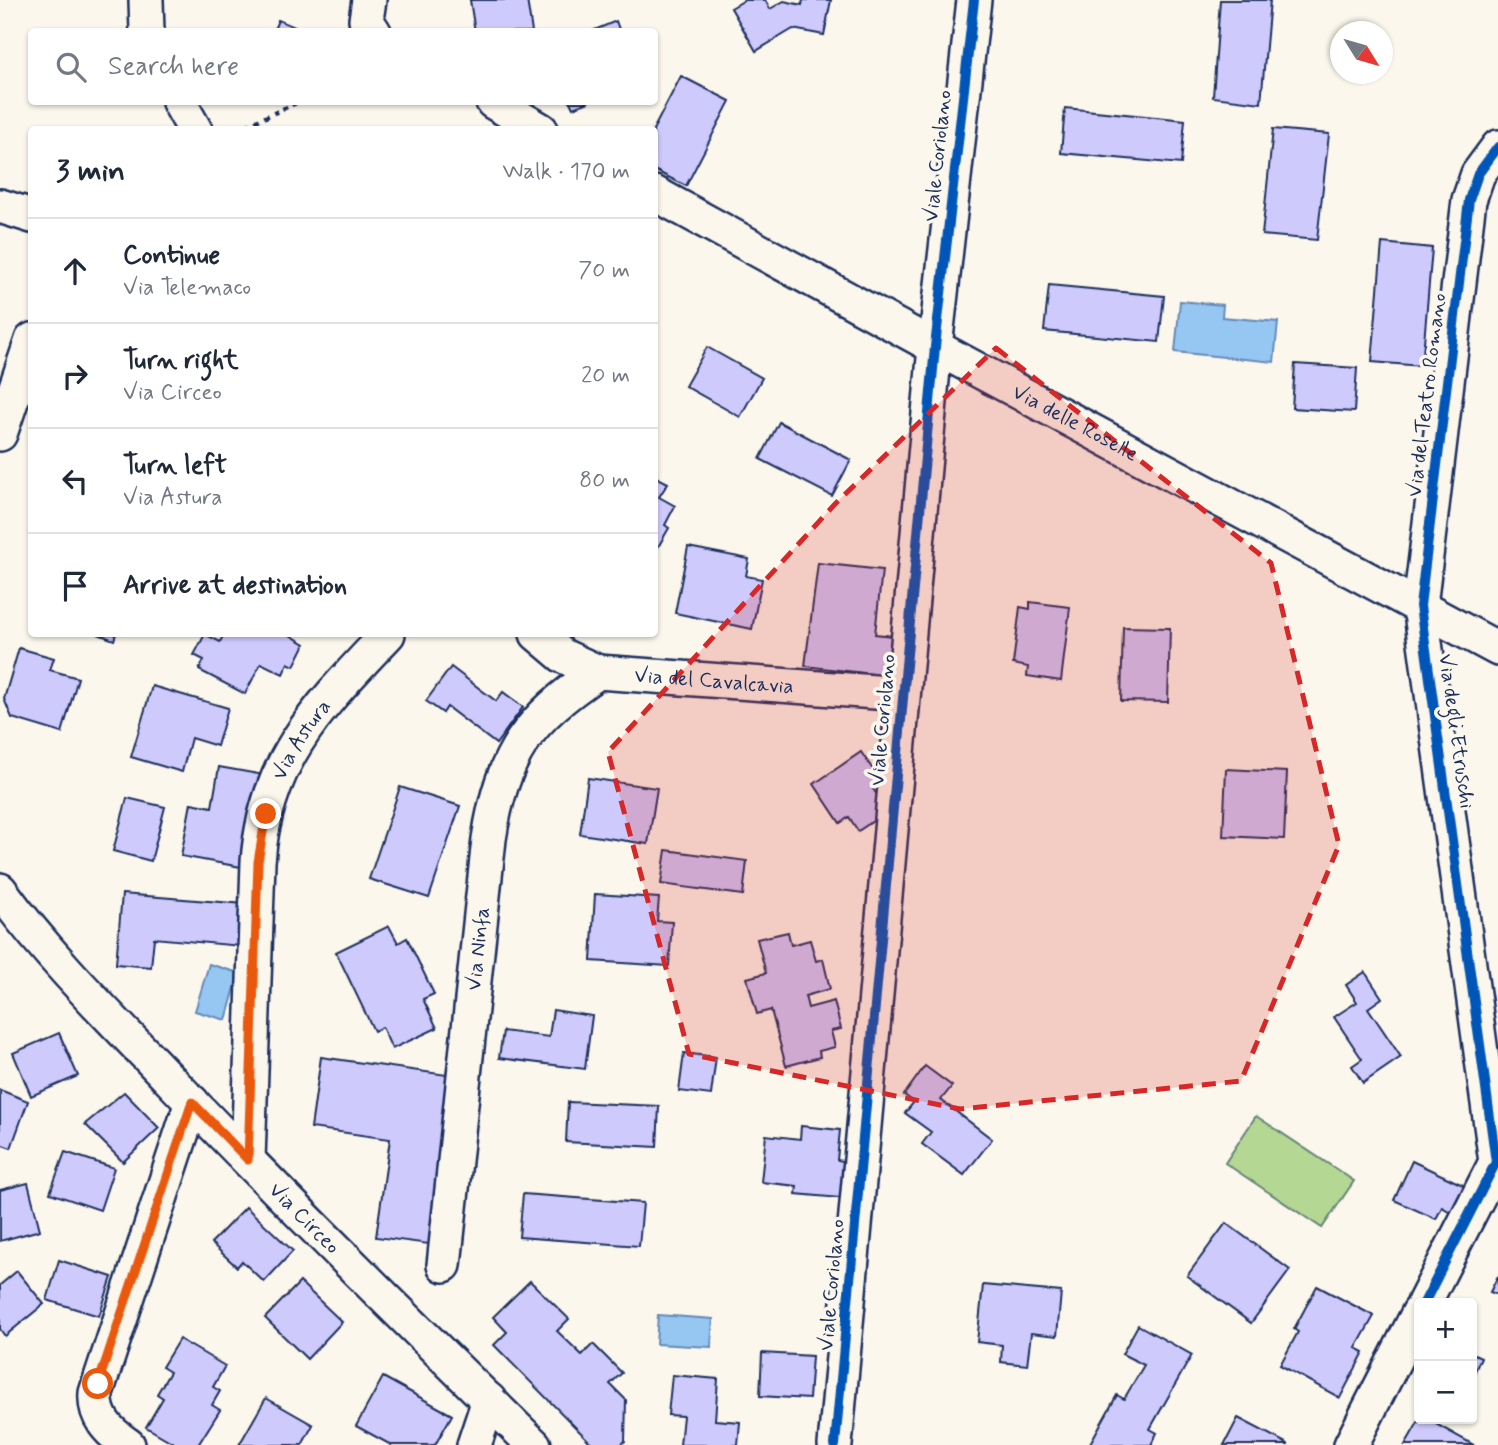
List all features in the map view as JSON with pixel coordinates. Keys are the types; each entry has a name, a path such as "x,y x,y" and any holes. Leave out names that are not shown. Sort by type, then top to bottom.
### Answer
{"street":[{"path":"146,0 147,28"},
{"path":"369,0 366,20 371,28"},
{"name":"Viale Coriolano","path":"835,1445 935,347 974,0"},
{"path":"181,105 193,126"},
{"path":"498,105 534,126"},
{"name":"Via del Teatro Romano","path":"1420,606 1471,188 1485,162 1498,147"},
{"name":"Via delle Roselle","path":"658,195 1498,649"},
{"path":"0,206 28,215"},
{"path":"0,434 28,352"},
{"name":"Via degli Etruschi","path":"1420,606 1497,1163 1427,1298"},
{"name":"Via Astura","path":"248,1160 258,862 266,814 276,780 304,729 326,700 385,637"},
{"name":"Via del Cavalcavia","path":"541,637 563,656 598,672 904,694"},
{"name":"Via Ninfa","path":"444,1265 489,839 500,789 514,755 535,722 571,690 598,672"},
{"name":"Via Circeo","path":"0,890 65,969 192,1102 534,1445"},
{"path":"128,1445 110,1430 99,1416 95,1399 192,1102"},
{"path":"1351,1445 1414,1322"},
{"path":"474,1445 488,1400"}],"path":[{"path":"246,126 291,105"}],"highlighted area":[{"path":"996,348 1271,563 1339,845 1241,1081 960,1109 689,1054 608,752 836,503"}],"green space":[{"path":"1256,1116 1354,1181 1322,1228 1225,1163"}],"water":[{"path":"1180,301 1223,305 1222,317 1278,322 1274,362 1175,352"},
{"path":"209,964 239,973 226,1020 195,1011"},
{"path":"658,1315 713,1319 711,1347 656,1344"}],"building":[{"path":"470,0 527,0 531,28 474,28"},
{"path":"745,0 765,0 770,9 784,1 802,5 803,0 831,0 824,35 793,29 756,51 731,8"},
{"path":"1220,0 1270,0 1261,103 1213,97"},
{"path":"278,20 297,28 275,28"},
{"path":"616,21 619,28 599,28"},
{"path":"681,76 730,101 686,186 658,172 658,126 655,126"},
{"path":"1065,108 1185,120 1181,164 1061,153"},
{"path":"1273,129 1329,134 1317,240 1262,235"},
{"path":"1382,243 1432,248 1422,366 1372,362"},
{"path":"1049,285 1164,296 1159,342 1044,331"},
{"path":"707,347 762,378 740,417 685,386"},
{"path":"1295,364 1357,368 1354,412 1292,408"},
{"path":"779,422 851,460 832,496 760,459"},
{"path":"658,478 668,483 659,497 675,506 665,525 669,528 658,547"},
{"path":"688,547 749,559 746,576 762,579 752,629 675,613"},
{"path":"818,563 882,570 875,634 903,637 898,677 805,666"},
{"path":"1030,602 1070,607 1061,681 1027,676 1028,667 1013,664 1020,607 1030,609"},
{"path":"1123,627 1170,628 1168,702 1121,701"},
{"path":"203,637 220,642 222,637 293,637 305,644 294,666 288,663 283,674 261,663 245,694 199,670 204,660 194,655"},
{"path":"19,648 54,658 50,670 78,678 62,733 12,718 4,699"},
{"path":"451,667 496,701 503,692 523,707 496,744 447,707 443,713 426,701"},
{"path":"152,686 228,708 217,746 191,738 182,772 131,757"},
{"path":"861,752 880,780 871,786 888,811 858,831 849,817 840,823 814,784"},
{"path":"219,767 264,775 241,867 181,856 191,803 212,807"},
{"path":"1226,769 1287,772 1284,839 1223,836"},
{"path":"588,778 657,788 648,844 580,834"},
{"path":"400,787 460,806 429,898 369,879"},
{"path":"127,798 165,807 151,861 113,851"},
{"path":"666,850 747,861 743,895 661,884"},
{"path":"122,894 245,904 241,946 154,938 151,967 116,964"},
{"path":"595,894 659,898 657,921 672,922 669,966 591,961"},
{"path":"389,926 398,943 407,938 434,994 423,999 437,1028 392,1049 382,1027 374,1031 336,952"},
{"path":"788,932 791,945 810,940 816,961 823,959 830,989 805,996 808,1008 834,1001 841,1029 831,1031 835,1047 819,1051 820,1057 786,1066 771,1010 757,1014 747,978 766,973 757,939"},
{"path":"1365,972 1382,998 1368,1008 1401,1057 1363,1083 1352,1066 1362,1059 1334,1017 1357,1002 1346,985"},
{"path":"553,1010 592,1016 585,1069 499,1058 503,1031 549,1037"},
{"path":"59,1033 78,1076 31,1096 13,1053"},
{"path":"684,1053 716,1057 711,1095 679,1091"},
{"path":"321,1057 461,1077 436,1245 376,1237 390,1139 311,1128"},
{"path":"925,1066 952,1086 941,1100 992,1139 964,1175 922,1144 931,1132 905,1113 914,1102 904,1095"},
{"path":"0,1090 28,1101 11,1148 0,1144"},
{"path":"124,1092 159,1128 123,1162 85,1124"},
{"path":"568,1102 659,1106 657,1147 566,1142"},
{"path":"801,1126 840,1130 837,1160 844,1161 840,1198 796,1194 797,1186 761,1182 766,1135 800,1139"},
{"path":"65,1152 114,1168 100,1210 50,1193"},
{"path":"1412,1161 1465,1186 1452,1213 1442,1207 1436,1219 1394,1200"},
{"path":"28,1183 40,1230 0,1241 0,1190"},
{"path":"523,1194 643,1203 639,1246 519,1237"},
{"path":"246,1207 293,1251 264,1282 242,1261 237,1267 211,1243"},
{"path":"1226,1223 1290,1270 1251,1323 1187,1276"},
{"path":"59,1260 112,1277 99,1316 47,1300"},
{"path":"17,1271 44,1304 5,1336 0,1329 0,1285"},
{"path":"1498,1276 1498,1295 1490,1292"},
{"path":"530,1281 569,1319 557,1331 582,1355 593,1344 622,1373 610,1384 626,1400 625,1441 621,1445 593,1445 494,1345 507,1332 493,1317"},
{"path":"300,1282 342,1322 307,1359 265,1318"},
{"path":"983,1285 1061,1292 1057,1336 1031,1333 1027,1365 1001,1362 1002,1345 977,1342"},
{"path":"1317,1286 1374,1316 1356,1348 1364,1352 1340,1398 1280,1365 1298,1332 1294,1329"},
{"path":"1138,1325 1192,1355 1150,1429 1157,1433 1151,1445 1089,1445 1117,1395 1124,1399 1144,1365 1122,1354"},
{"path":"179,1339 225,1366 213,1387 220,1391 212,1405 220,1410 198,1445 177,1445 146,1427 163,1398 157,1394 170,1372 162,1367"},
{"path":"762,1353 812,1356 809,1399 760,1396"},
{"path":"672,1375 718,1379 715,1420 740,1422 738,1445 680,1445 683,1416 668,1415"},
{"path":"383,1377 452,1415 435,1445 391,1445 356,1426"},
{"path":"266,1398 313,1425 302,1445 239,1445"},
{"path":"1238,1418 1288,1444 1288,1445 1224,1445"},
{"path":"1417,1424 1436,1424 1474,1445 1405,1445"}],"cycle path":[{"path":"835,1445 935,347 974,0"},
{"path":"1427,1298 1496,1162 1420,606 1469,200 1478,174 1498,147"}],"route":[{"path":"98,1384 192,1102 248,1160 258,862 266,814"}]}
